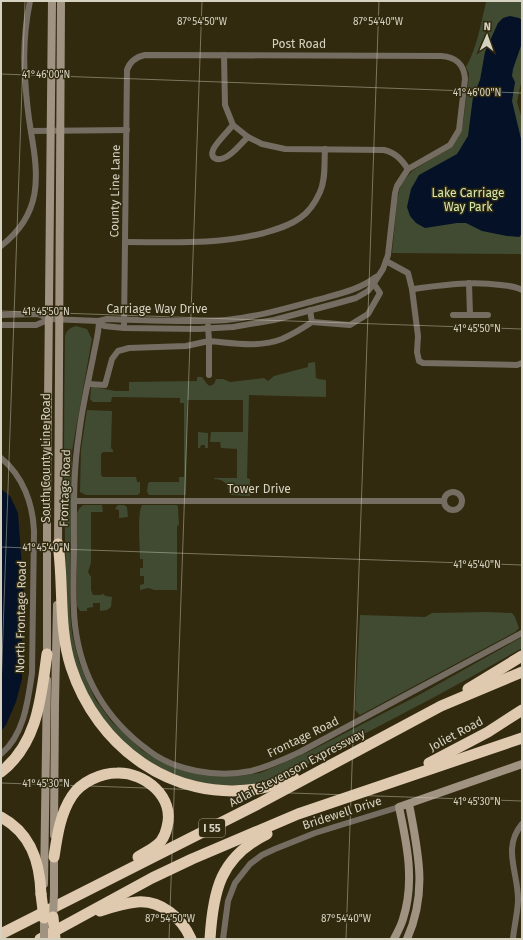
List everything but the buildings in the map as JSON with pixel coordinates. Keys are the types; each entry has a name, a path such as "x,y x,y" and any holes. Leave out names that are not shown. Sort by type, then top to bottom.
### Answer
{"highway":[{"path":"58,544 61,566 62,620 71,667 84,697 99,723 130,755 159,773 174,780 204,788 222,790 256,789 271,786 332,764"},
{"path":"1,772 18,755 32,730 40,705 47,654"},
{"path":"441,706 522,656"},
{"name":"Adlai Stevenson Expressway","path":"3,933 258,804 441,706 522,672"},
{"name":"Joliet Road","path":"401,778 488,732 522,710"},
{"name":"I 55","path":"40,939 152,878 192,859 298,814 522,738"},
{"path":"54,857 60,825 68,802 73,794 87,782 102,775 110,773 123,773 130,774 151,785 160,793 169,811 168,824 162,840 154,847 113,872 91,889"},
{"path":"210,939 214,897 226,870 246,847 298,814"},
{"path":"1,817 17,829 35,855 54,939"},
{"path":"72,921 126,904 138,902 152,904 166,909 174,915 184,925 191,939"}],"main road":[{"name":"South County Line Road","path":"43,893 47,654 52,1"},
{"name":"South County Line Road","path":"44,939 54,892 54,787 58,544 61,1"},
{"name":"Bridewell Drive","path":"399,807 522,764"},
{"path":"407,939 417,907 420,874 409,804"},
{"path":"394,939 403,920 410,888 409,858 399,807"}],"street":[{"path":"1,246 10,239 25,219 33,202 36,188 37,170 31,131 24,61 25,34 30,1"},
{"name":"Post Road","path":"137,57 145,55 449,56 456,59 460,63"},
{"path":"224,55 226,105 233,125 248,136 262,144 285,149 384,150 398,156 408,169"},
{"name":"County Line Lane","path":"124,328 127,70 129,65 137,57"},
{"name":"Carriage Way Drive","path":"99,321 104,326 124,328 208,329 246,325 274,320 338,303 362,295 368,291 374,284 386,261 395,192 401,179 408,169 450,145 459,130 466,79 465,72 460,63"},
{"path":"233,125 213,150 212,156 214,158 218,160 224,158 248,136"},
{"path":"31,131 127,130"},
{"path":"125,242 224,241 285,227 302,217 309,210 320,191 324,174 325,149"},
{"path":"386,261 408,273 412,289 418,336 417,352 419,361 423,363 456,364 517,365 522,363"},
{"name":"Carriage Way Drive","path":"99,321 107,319 124,319 208,321 245,317 272,312 353,290 378,276"},
{"path":"412,289 455,283 469,283 518,287 522,290"},
{"path":"469,283 470,315"},
{"path":"88,384 105,385 112,359 118,351 128,348 186,346 209,341 260,344 282,339 312,322 350,326 368,314 380,293 374,284"},
{"path":"336,295 338,303"},
{"path":"310,310 312,322"},
{"path":"1,314 38,314 50,319 99,321"},
{"path":"453,315 488,315"},
{"path":"245,317 246,325"},
{"path":"1,325 36,325 50,319"},
{"name":"Frontage Road","path":"99,321 78,440 75,470 74,615 77,639 85,669 103,704 127,734 142,746 153,754 174,764 205,772 234,773 250,771 280,762 522,633"},
{"path":"208,321 209,375"},
{"name":"North Frontage Road","path":"1,458 17,476 27,495 34,519 32,674 25,711 15,738 1,754"},
{"name":"Tower Drive","path":"74,501 444,501"},
{"name":"Bridewell Drive","path":"223,939 228,901 235,883 250,864 262,855 315,833 399,807"},
{"path":"513,939 518,897 512,847 515,834 522,824"}],"green space":[{"name":"Lake Carriage Way Park","path":"486,2 522,2 522,78 517,102 522,119 522,254 392,253 397,200 401,184 412,171 446,150 461,132 469,74 466,67 476,44"},
{"path":"76,326 87,329 92,339 72,451 70,609 72,633 79,662 95,699 112,722 143,751 171,766 239,776 260,773 308,752 419,695 522,637 522,648 442,693 316,760 268,780 229,786 204,783 167,771 138,754 125,744 114,732 95,707 87,693 73,660 67,633 64,512 65,337 69,330"},
{"path":"315,362 316,378 326,380 326,397 249,395 247,478 250,479 250,496 230,495 224,482 214,479 237,478 237,449 221,448 220,442 210,442 211,432 243,432 243,400 187,400 186,495 149,495 147,492 148,483 179,482 179,477 184,477 184,403 180,403 180,398 112,397 111,402 93,402 90,399 91,388 94,387 115,391 129,391 129,382 197,381 197,377 202,377 210,386 214,384 216,379 223,379 230,382 264,378 268,381 274,376 308,367 308,363"},
{"path":"87,410 112,411 111,448 113,452 103,452 101,454 101,475 103,477 136,477 137,482 140,482 140,493 138,495 86,495 80,492 81,449"},
{"path":"198,432 208,433 208,448 205,448 205,445 201,445 200,448 198,448"},
{"path":"83,505 102,505 103,512 91,512 91,563 88,572 91,577 91,590 93,595 103,594 112,597 111,607 107,610 100,611 100,603 93,603 93,607 87,608 87,611 80,611 77,606 77,513"},
{"path":"118,505 124,505 127,507 128,517 119,518 119,510 115,509"},
{"path":"142,505 177,505 178,507 179,525 177,526 177,590 154,590 149,588 140,590 140,585 144,584 144,576 140,576 140,568 143,568 143,559 140,559 139,531 140,509"},
{"path":"432,613 512,613 519,628 515,632 360,715 355,710 360,615 425,617"}],"water":[{"name":"Lake Carriage Way Park","path":"510,16 522,20 522,43 512,76 515,82 512,101 522,143 522,234 519,237 507,236 482,231 466,223 425,228 416,223 410,216 407,207 411,189 419,175 457,154 468,136 473,97 480,80 485,52 498,23 503,18"},
{"path":"1,489 10,496 18,513 24,596 23,605 19,616 22,643 22,679 16,702 6,725 1,731"}]}
